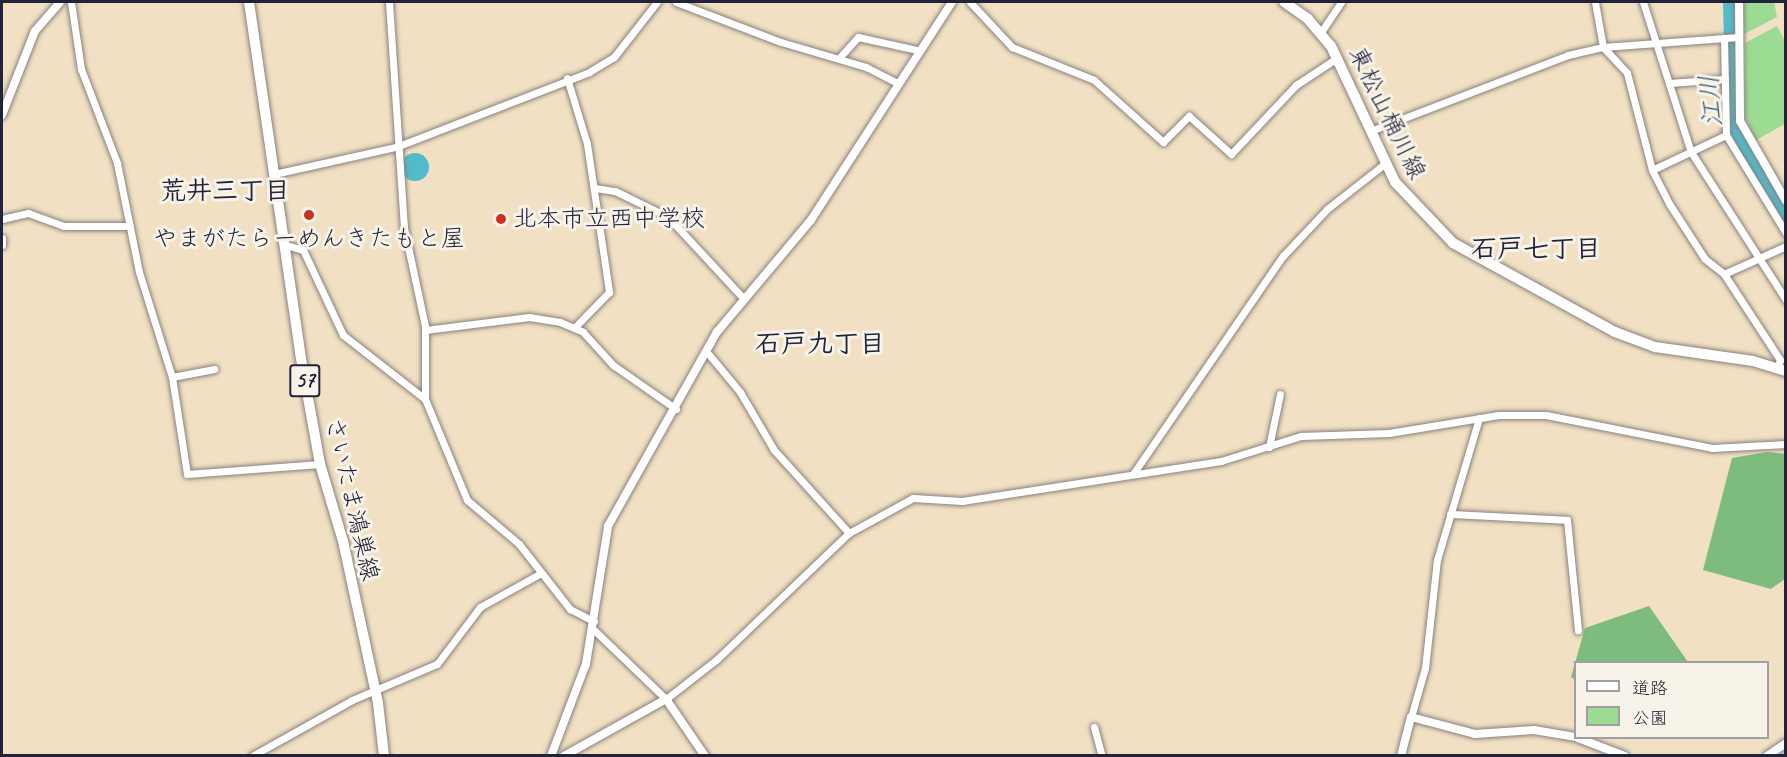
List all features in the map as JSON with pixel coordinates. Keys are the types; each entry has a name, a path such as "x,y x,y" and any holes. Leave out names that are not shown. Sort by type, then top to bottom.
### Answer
{"main road":[{"name":"さいたま鴻巣線","path":"249,2 283,244 320,464 343,541 375,691 384,756"},
{"name":"東松山桶川線","path":"1284,2 1321,32 1337,58 1408,201 1433,228 1530,288 1655,347 1782,364"}],"street":[{"path":"2,115 35,31 60,2"},
{"path":"71,2 81,69 117,163 130,226 172,377 187,474 320,464"},
{"path":"389,2 396,147 404,228 425,330 425,399 467,500 519,544 570,609 593,625 666,699 705,756"},
{"path":"274,174 396,147 614,57 657,2"},
{"path":"676,2 781,42 840,57 898,83"},
{"path":"551,756 586,664 608,526 676,410 706,351 744,299 810,220 917,50 952,2"},
{"path":"970,2 1012,47 1094,81 1163,142 1189,116 1231,154 1296,85 1337,58"},
{"path":"1321,32 1341,2"},
{"path":"1595,2 1602,47 1627,73 1652,170 1688,235 1724,274 1782,364"},
{"path":"1643,2 1691,152 1756,260 1785,300"},
{"path":"1739,2 1740,121 1785,201"},
{"path":"840,57 858,37 917,50"},
{"path":"1373,130 1532,67 1602,47 1739,37"},
{"path":"1724,38 1726,135 1785,233"},
{"path":"567,78 576,97 595,188 609,292 574,328"},
{"path":"1669,83 1725,79"},
{"path":"1652,170 1726,135"},
{"path":"1133,474 1283,256 1327,209 1387,162"},
{"path":"595,188 615,191 668,217 744,299"},
{"path":"2,219 28,213 64,226 130,226"},
{"path":"2,238 2,245"},
{"path":"283,244 303,250 343,336 425,399"},
{"path":"1724,274 1785,246"},
{"path":"425,330 529,317 574,328 676,410"},
{"path":"706,351 740,392 774,450 849,533"},
{"path":"172,377 214,369"},
{"path":"1269,447 1280,394"},
{"path":"564,756 666,699 717,659 849,533 913,498 962,501 1221,461 1301,436 1389,433 1479,418 1545,415 1712,448 1785,444"},
{"path":"1401,756 1411,717 1450,514 1479,418"},
{"path":"1450,514 1567,520 1578,630"},
{"path":"252,756 375,691 437,664 480,607 541,573"},
{"path":"1411,717 1475,734 1534,730 1574,737"},
{"path":"1094,727 1102,756"},
{"path":"1582,739 1625,756"},
{"path":"1767,756 1785,743"}],"green space":[{"path":"1744,2 1774,2 1777,17 1744,34"},
{"path":"1777,26 1785,41 1785,124 1756,140 1745,117 1745,43"},
{"path":"1767,452 1786,454 1785,579 1771,589 1703,570 1732,458"},
{"path":"1649,606 1687,661 1576,661 1585,628"}],"water":[{"path":"415,153 425,157 429,167 425,177 415,181 405,177 401,167 405,157"}],"waterway":[{"name":"江川","path":"1730,2 1733,123 1786,221"}],"place":[{"name":"やまがたらーめんきたもと屋","path":"309,215"},
{"name":"北本市立西中学校","path":"501,219"}],"district":[{"name":"荒井三丁目","path":"225,191"},
{"name":"石戸七丁目","path":"1536,249"},
{"name":"石戸九丁目","path":"820,344"}]}
